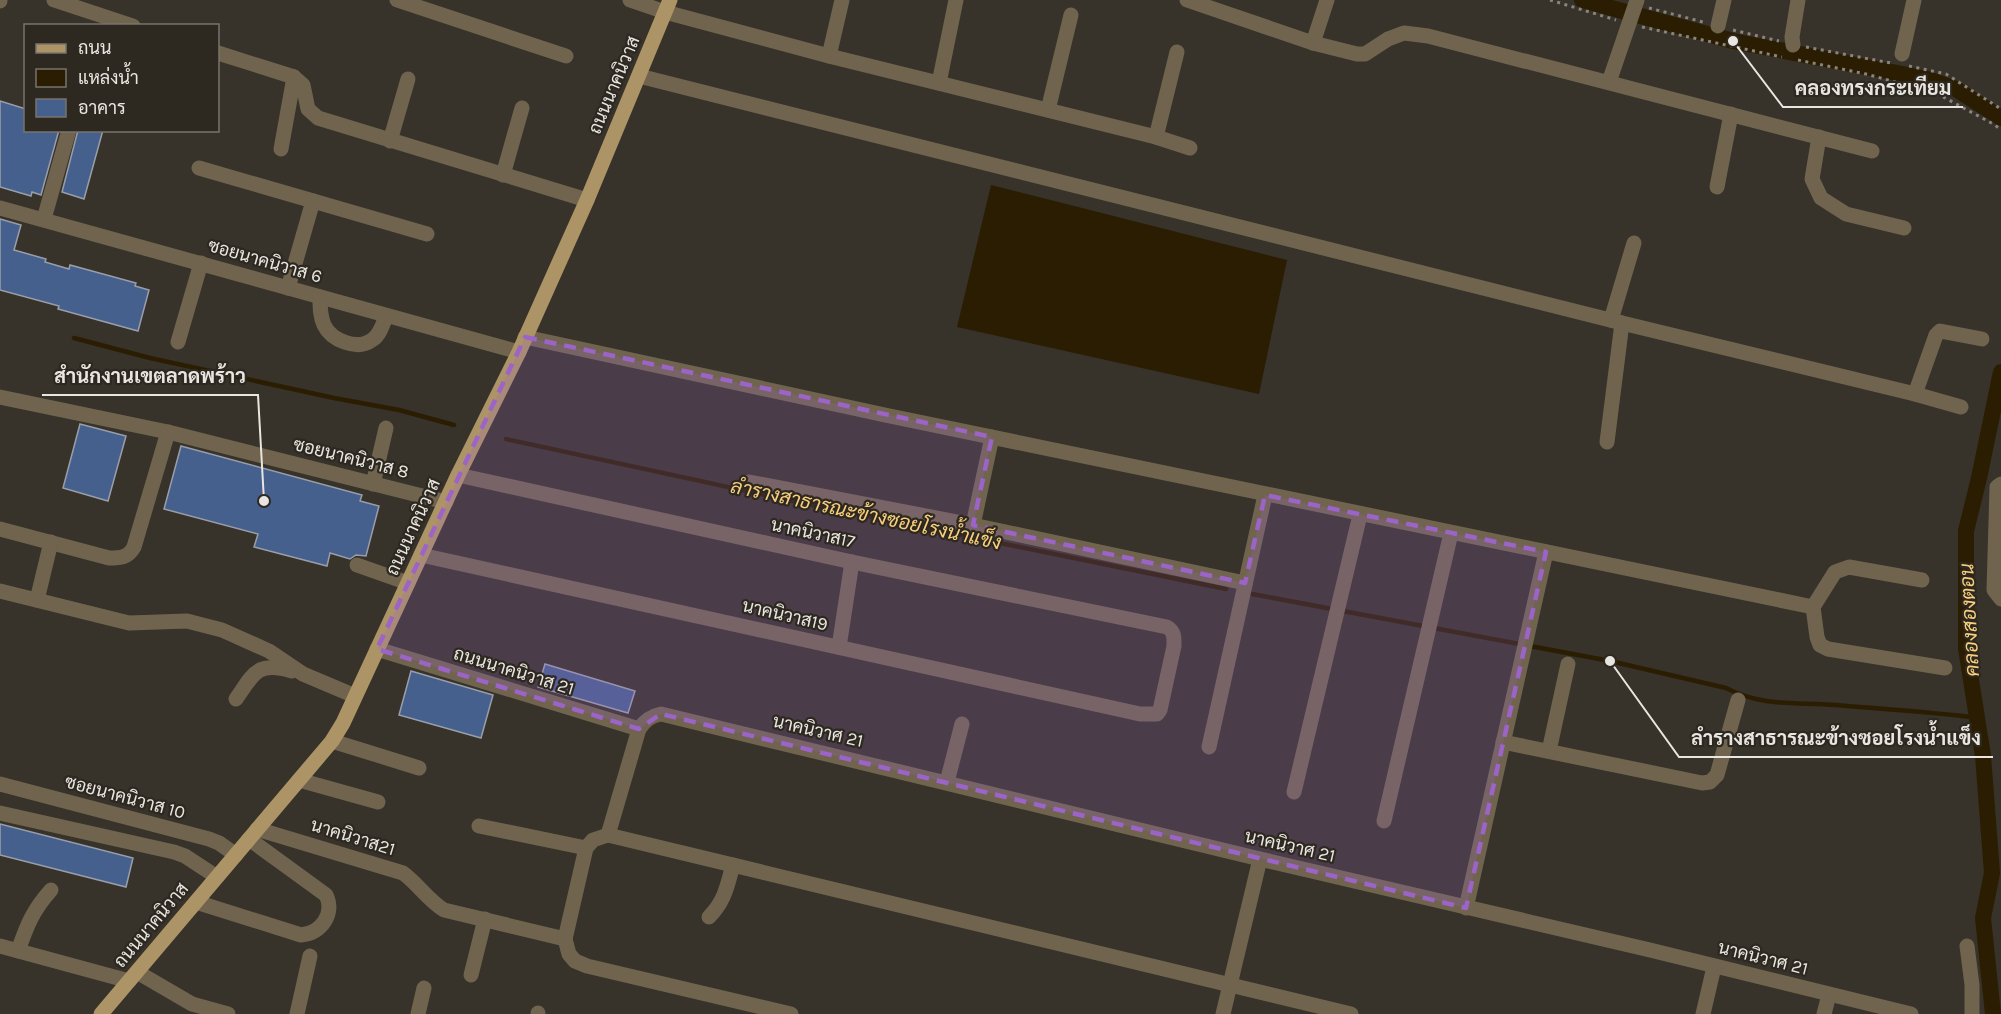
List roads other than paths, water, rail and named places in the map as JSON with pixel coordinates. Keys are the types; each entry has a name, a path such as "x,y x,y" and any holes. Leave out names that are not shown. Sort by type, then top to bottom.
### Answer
{"main road":[{"name":"ถนนนาคนิวาส","path":"101,1014 332,741 343,723 458,475 519,352 587,200 667,6"}],"street":[{"path":"54,0 98,20 121,24"},
{"path":"397,0 566,56"},
{"path":"630,0 667,6 829,56 1190,147"},
{"path":"829,56 842,0"},
{"path":"939,83 956,0"},
{"path":"1187,0 1222,6 1312,43 1365,54 1388,39 1404,33 1428,36 1872,150"},
{"path":"1312,43 1328,0"},
{"path":"1718,26 1724,0"},
{"path":"1791,54 1798,0"},
{"path":"1903,61 1914,0"},
{"path":"1609,82 1633,11"},
{"path":"1048,110 1071,15"},
{"path":"1156,137 1177,52"},
{"path":"219,53 294,77 303,85 308,108 318,118 587,200"},
{"path":"639,76 1961,407"},
{"path":"281,149 294,77"},
{"path":"390,141 408,79"},
{"path":"503,175 522,108"},
{"path":"1717,187 1731,114"},
{"path":"44,219 68,132"},
{"path":"1819,137 1812,179 1821,198 1846,214 1904,228"},
{"path":"199,168 427,234"},
{"path":"288,288 313,201"},
{"name":"ซอยนาคนิวาส 6","path":"0,208 519,352"},
{"path":"1607,442 1617,321 1634,243"},
{"path":"178,342 201,263"},
{"path":"320,297 321,316 326,328 343,342 359,345 371,342 386,316"},
{"path":"1915,394 1936,335 1940,331 1982,339"},
{"path":"525,337 1360,515 1813,607"},
{"name":"ซอยนาคนิวาส 8","path":"0,397 168,432 446,502"},
{"path":"373,484 386,428"},
{"path":"0,529 108,558 121,558 130,554 135,547 168,432"},
{"path":"973,525 992,437"},
{"name":"นาคนิวาส17","path":"458,475 852,562 1161,625 1172,630 1174,636 1161,710 1157,714 1140,714"},
{"path":"749,482 973,525 1245,583"},
{"path":"2001,484 1997,488 1994,590 2001,600"},
{"path":"1209,747 1265,495"},
{"path":"1294,792 1360,515"},
{"path":"1384,821 1450,533"},
{"path":"38,600 51,542"},
{"path":"1466,908 1546,552"},
{"name":"นาคนิวาส19","path":"421,555 1140,714"},
{"path":"838,647 852,562"},
{"path":"357,565 408,583"},
{"path":"1922,580 1849,567 1835,572 1813,607 1817,637 1820,645 1828,649 1946,668"},
{"path":"0,591 129,623 188,621 222,630 269,651 303,674"},
{"name":"ถนนนาคนิวาส 21","path":"377,649 639,729"},
{"path":"1549,751 1568,664"},
{"path":"236,699 253,674 259,669 275,666 303,674 355,696"},
{"path":"1503,742 1702,783 1710,782 1718,775 1738,700"},
{"name":"นาคนิวาศ 21","path":"639,729 652,716 661,714 1911,1014"},
{"path":"947,782 962,724"},
{"path":"608,835 639,729"},
{"path":"332,741 419,768"},
{"path":"299,780 378,802"},
{"name":"ซอยนาคนิวาส 10","path":"0,784 209,839 236,855"},
{"path":"0,813 174,852 185,856 217,877"},
{"path":"478,826 586,848"},
{"path":"196,902 301,934 316,930 330,912 330,903 326,895 253,834"},
{"name":"นาคนิวาส21","path":"253,834 393,869 412,880 433,903 444,910 565,939"},
{"path":"791,1014 587,966 575,961 569,954 565,939 586,848 593,840 608,835 1351,1014"},
{"path":"1223,1014 1260,859"},
{"path":"709,917 723,899 733,865"},
{"path":"18,951 35,908 51,890"},
{"path":"471,975 485,919"},
{"path":"0,946 133,976 192,1004 228,1014"},
{"path":"1967,946 1972,985 1972,1014"},
{"path":"297,1014 310,956"},
{"path":"1702,1014 1714,967"},
{"path":"418,1014 424,987"},
{"path":"1824,1014 1829,995"}],"water":[{"path":"991,185 1287,260 1259,394 957,327"}],"waterway":[{"path":"1582,0 1733,41 1928,79 1956,89 2001,118"},
{"name":"ลำรางสาธารณะข้างซอยโรงน้ำแข็ง","path":"74,338 150,358 399,410 454,425"},
{"name":"คลองสองตอน","path":"1993,1014 1983,918 1992,873 1983,756 1966,648 1966,531 2001,372"},
{"name":"ลำรางสาธารณะข้างซอยโรงน้ำแข็ง","path":"506,439 793,501 1226,589"},
{"name":"ลำรางสาธารณะข้างซอยโรงน้ำแข็ง","path":"1252,594 1610,661 1726,688 1766,701 1889,709 1978,718"}],"place":[{"name":"คลองทรงกระเทียม","path":"1733,41"},
{"name":"สำนักงานเขตลาดพร้าว","path":"264,501"},
{"name":"ลำรางสาธารณะข้างซอยโรงน้ำแข็ง","path":"1610,661"}]}
